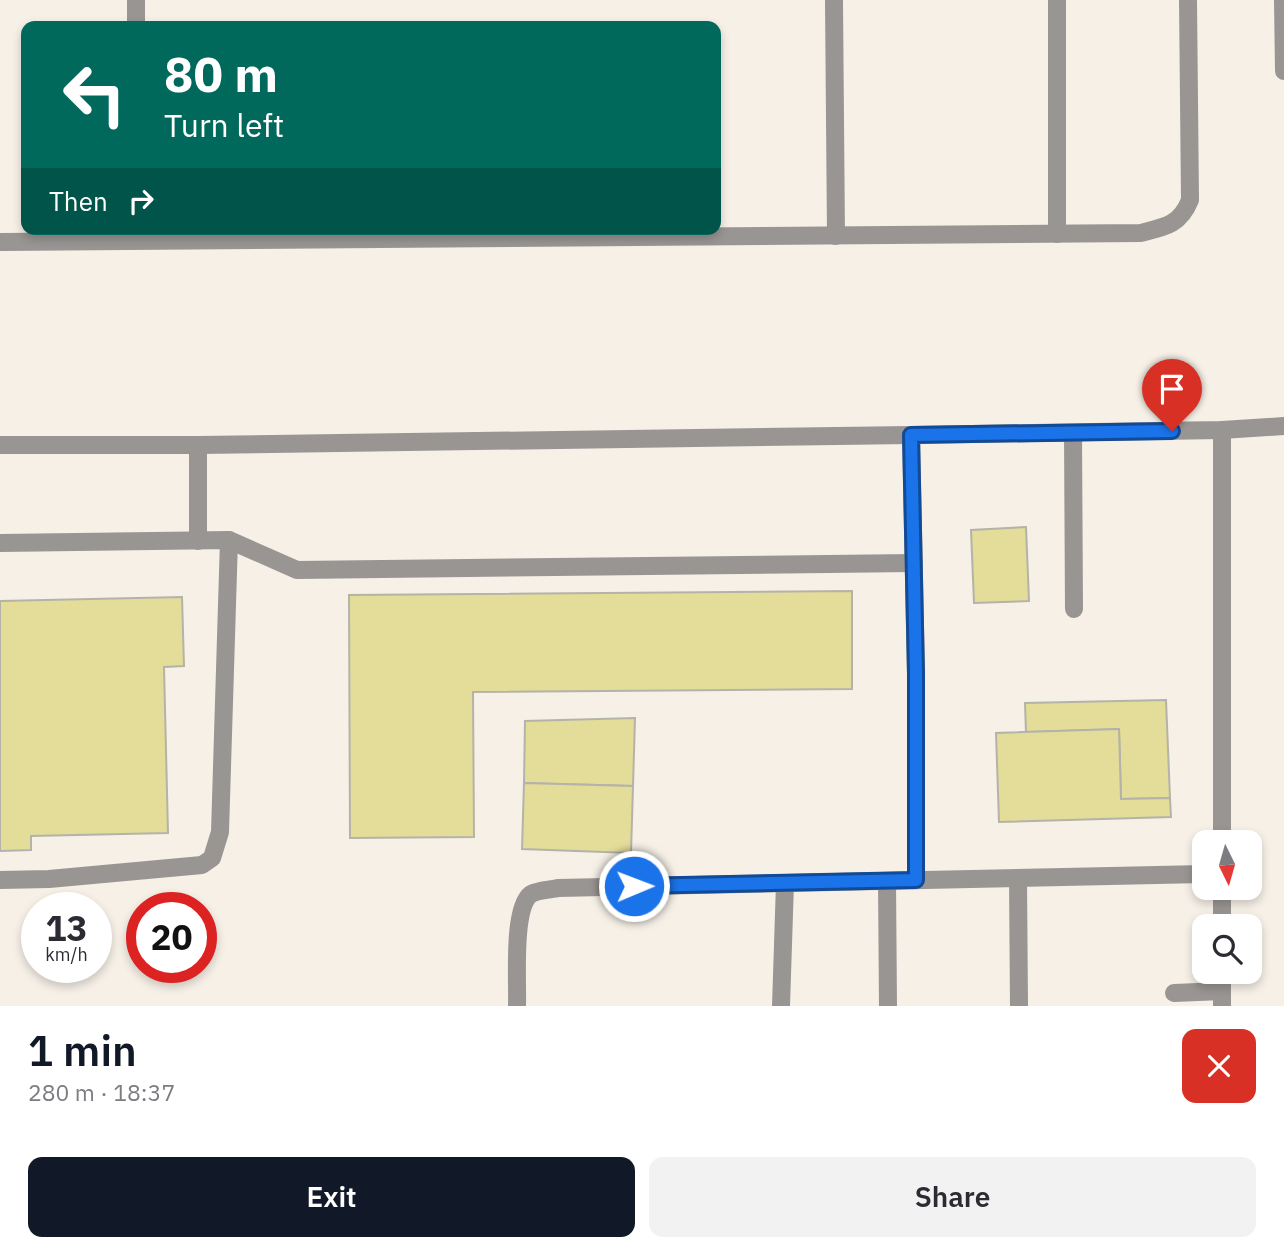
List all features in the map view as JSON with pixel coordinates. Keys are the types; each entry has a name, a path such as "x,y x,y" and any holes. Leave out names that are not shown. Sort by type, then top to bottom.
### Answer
{"street":[{"path":"136,0 136,21"},
{"path":"834,0 836,236"},
{"path":"1057,0 1057,234"},
{"path":"0,242 138,235 836,236 1140,233 1172,224 1185,214 1190,200 1188,0"},
{"path":"1283,0 1284,71"},
{"path":"0,445 198,445 1073,433 1284,426"},
{"path":"1222,430 1222,830"},
{"path":"1073,433 1074,609"},
{"path":"911,435 916,880"},
{"path":"198,445 198,541"},
{"path":"0,543 229,540 297,570 914,563"},
{"path":"0,880 49,879 202,864 212,858 220,832 229,540"},
{"path":"517,1006 519,925 523,904 533,893 558,888 1192,874"},
{"path":"1018,878 1019,1006"},
{"path":"887,881 888,1006"},
{"path":"781,1006 785,883"},
{"path":"1174,993 1222,998"}],"building":[{"path":"1026,527 1029,601 974,603 971,530"},
{"path":"852,591 852,689 473,692 474,837 350,838 349,595"},
{"path":"182,597 184,666 164,667 168,833 31,836 31,850 0,851 0,601"},
{"path":"1166,700 1170,798 1121,799 1119,729 1026,732 1025,703"},
{"path":"635,718 633,786 524,783 525,721"},
{"path":"1119,729 1121,799 1170,798 1171,817 999,822 996,733"},
{"path":"524,783 633,786 631,853 522,849"}],"route":[{"path":"634,886 916,880 916,674 911,435 1172,431"}]}
